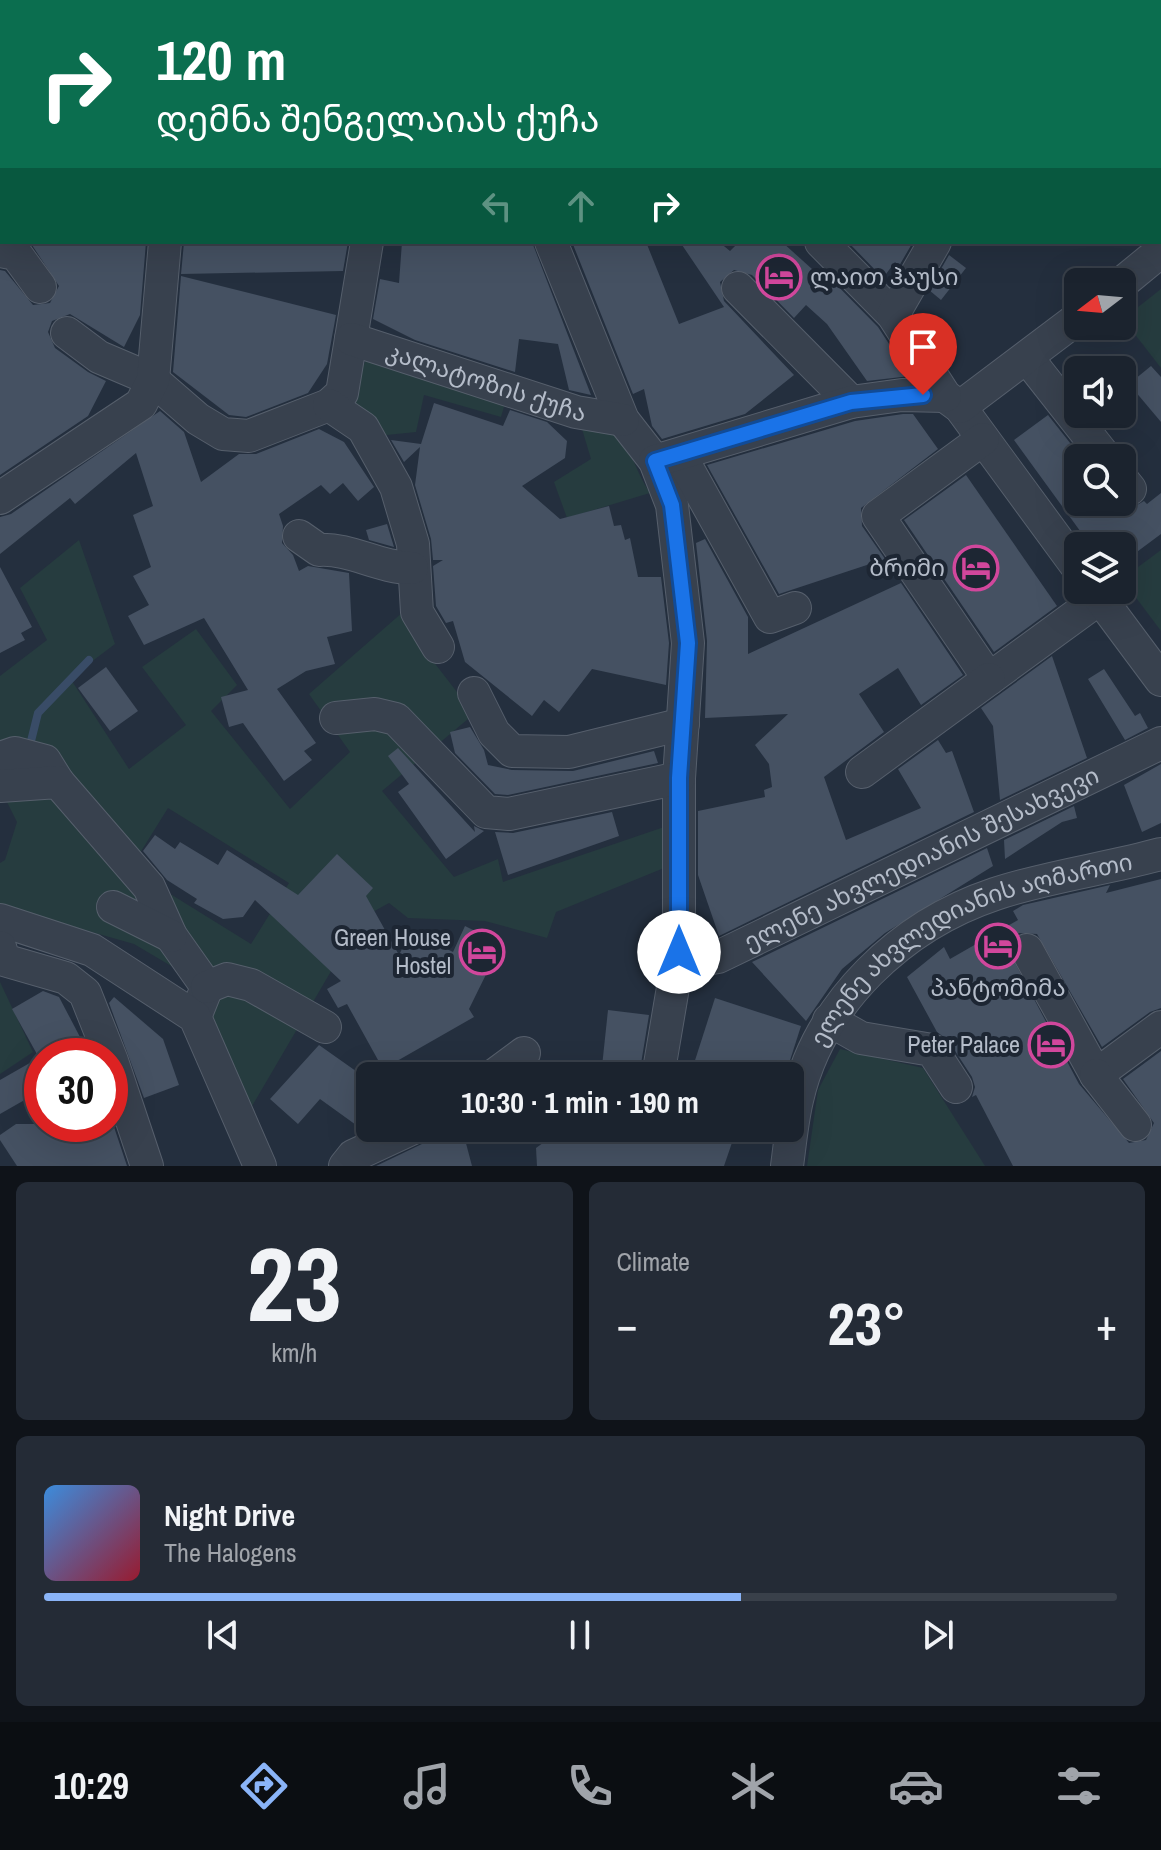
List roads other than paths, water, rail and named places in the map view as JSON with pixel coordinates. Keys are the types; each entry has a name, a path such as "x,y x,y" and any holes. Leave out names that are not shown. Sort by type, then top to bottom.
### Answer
{"street":[{"path":"0,498 141,404 153,380 165,244"},
{"path":"67,333 99,357 153,380 198,419 223,434 249,436 329,405 342,393 367,244"},
{"path":"552,244 623,420 667,458 770,617 795,608"},
{"path":"823,244 893,315 952,401 1064,549"},
{"path":"893,315 934,244"},
{"path":"0,251 16,254 40,287"},
{"path":"1136,272 1161,251"},
{"path":"738,288 851,402"},
{"path":"667,458 851,402 902,395 952,401 1028,359 1064,329"},
{"name":"კალატოზის ქუჩა","path":"351,339 576,412 623,420"},
{"path":"1028,359 1095,444"},
{"path":"329,405 363,428 396,487 413,544 412,568 417,612 438,647"},
{"path":"983,439 878,516 989,679"},
{"path":"660,1062 679,952 679,778 688,643 667,458"},
{"path":"299,536 319,550 335,549 374,564 412,568"},
{"path":"862,772 1084,604"},
{"path":"1104,604 1161,680"},
{"path":"474,693 494,733 512,751 569,752 683,724"},
{"path":"336,718 375,714 396,719 486,812 509,814 679,778"},
{"name":"ელენე ახვლედიანის შესახვევი","path":"679,952 706,959 718,957 1161,743"},
{"path":"0,758 15,753 45,761 58,782 149,887 171,936 207,987"},
{"path":"0,786 58,782"},
{"name":"ელენე ახვლედიანის აღმართი","path":"787,1166 797,1098 829,1020 856,983 908,938 967,905 997,893 1161,854"},
{"path":"113,907 171,936"},
{"path":"0,920 92,950 195,1017 260,1166"},
{"path":"0,947 4,960 66,978 85,993 112,1061 147,1166"},
{"path":"1027,950 1096,1075 1135,1125"},
{"path":"195,1017 207,987 227,979 251,985 325,1027"},
{"path":"829,1020 861,1038 932,1050 956,1087"},
{"path":"1096,1075 1161,1027"},
{"path":"512,1062 524,1053"},
{"path":"345,1166 353,1156 383,1142"}],"waterway":[{"path":"29,749 38,713 89,660"}],"place":[{"name":"ლაით ჰაუსი","path":"779,277"},
{"name":"ბრიმი","path":"976,568"},
{"name":"პანტომიმა","path":"998,946"},
{"name":"Green House Hostel","path":"482,952"},
{"name":"Peter Palace","path":"1051,1045"}]}
